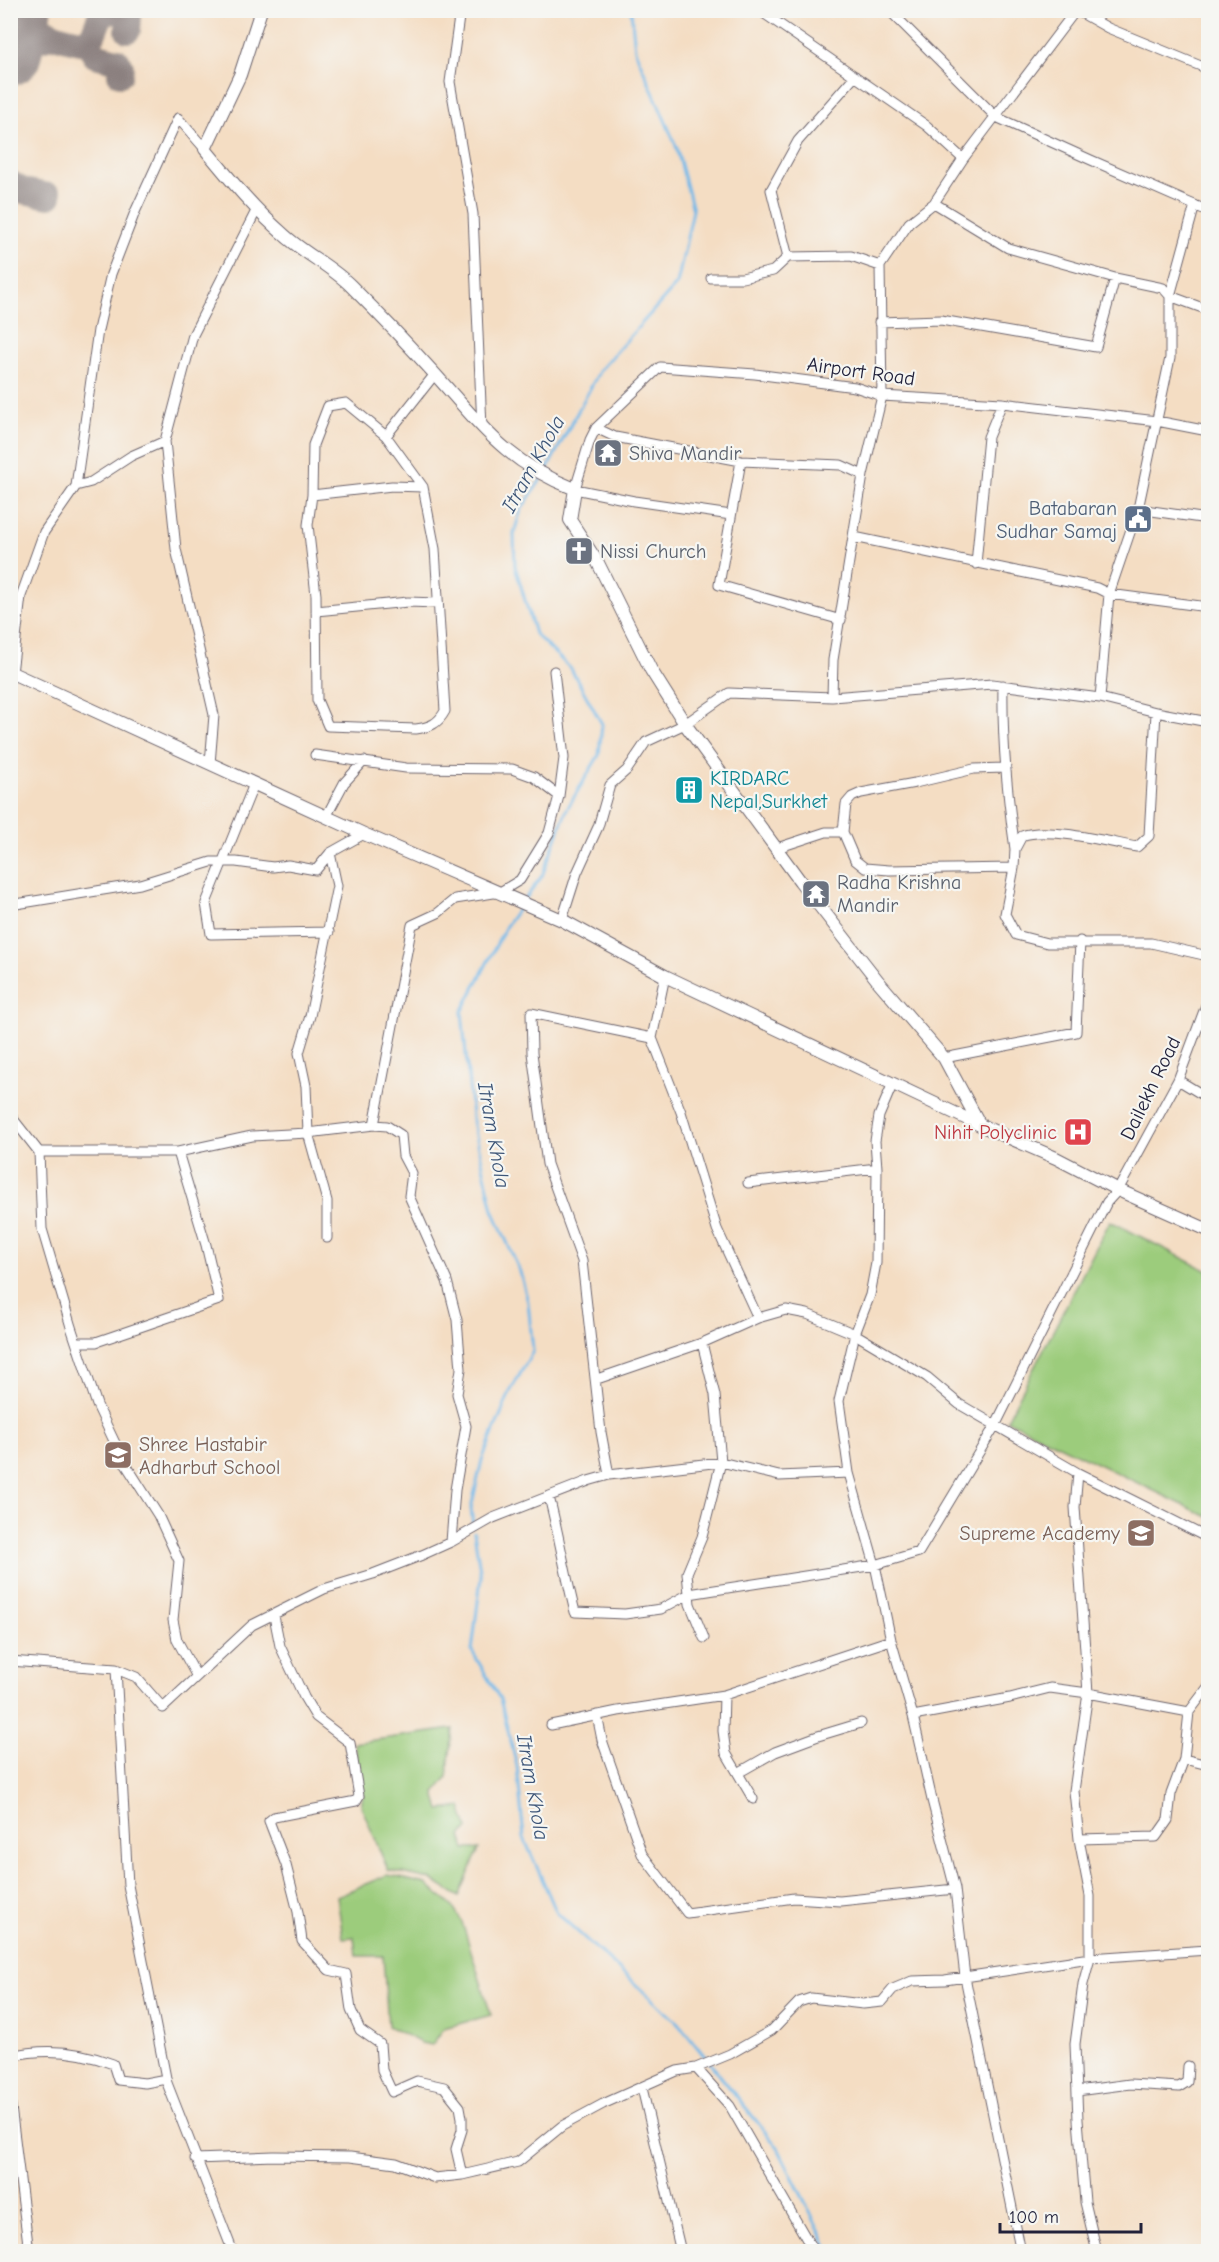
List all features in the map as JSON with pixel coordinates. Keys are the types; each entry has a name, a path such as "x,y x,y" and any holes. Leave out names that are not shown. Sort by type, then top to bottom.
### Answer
{"street":[{"path":"205,149 240,75 261,10"},
{"path":"460,10 450,82 473,214 482,429"},
{"path":"759,10 927,126 963,159"},
{"path":"889,10 996,117 1209,211"},
{"path":"832,698 833,660 863,475 882,396 879,322 880,266 909,223 934,202 963,159 1076,11 1108,28 1209,69"},
{"path":"788,257 771,190 798,141 855,76"},
{"path":"731,515 634,501 575,489 525,464 482,429 435,374 348,283 282,234 257,209 178,118 135,212 111,274 98,330 76,486 44,532 21,596 11,675 364,834 562,920 665,976 980,1125 1056,1158 1118,1190 1209,1230"},
{"path":"934,202 1008,248 1115,278 1163,288 1170,296 1209,310"},
{"path":"1100,698 1109,594 1138,509 1170,358 1170,296 1196,205"},
{"path":"210,764 214,715 176,549 165,441 193,335 257,209"},
{"path":"711,278 742,278 773,271 788,257 851,256 880,266"},
{"path":"879,322 941,321 1096,346 1115,278"},
{"name":"Airport Road","path":"575,489 596,428 660,367 755,374 844,386 882,396 1002,403 1157,421 1209,431"},
{"path":"386,436 435,374"},
{"path":"346,403 386,436 423,487 435,549 445,711 440,721 429,727 417,729 328,726 317,700 316,611 308,525 312,495 313,445 328,406 346,403"},
{"path":"976,564 988,437 1002,403"},
{"path":"596,428 615,438 741,461 840,465 863,475"},
{"path":"76,486 91,482 131,456 165,441"},
{"path":"741,461 719,585 841,620"},
{"path":"312,495 392,486 423,487"},
{"path":"575,489 570,520 598,563 651,670 685,724 878,981 944,1058 980,1125"},
{"path":"1138,509 1209,519"},
{"path":"854,537 1097,588 1109,594 1209,607"},
{"path":"316,611 408,602 437,603"},
{"path":"374,1125 412,925 438,913 455,899 504,894 520,880 549,833 559,796 564,758 554,671"},
{"path":"562,920 577,873 598,827 610,785 627,770 646,742 685,724 729,693 832,698 992,684 1100,698 1209,722"},
{"path":"1003,685 1004,768 1016,849 1005,914 1016,935 1047,943 1080,941 1151,943 1209,956"},
{"path":"1016,849 1022,836 1029,833 1047,832 1137,847 1149,836 1156,712"},
{"path":"315,755 418,769 512,769 534,777 559,796"},
{"path":"326,817 344,783 364,761"},
{"path":"1004,768 974,769 861,793 852,797 846,804 843,832 855,860 865,868 889,870 1014,868"},
{"path":"254,784 206,903 211,934 329,932"},
{"path":"777,848 826,832 843,832"},
{"path":"10,906 140,884 211,862 273,867 288,865 316,870 330,853 364,834"},
{"path":"327,1238 327,1201 308,1133 306,1086 299,1053 310,1016 337,886 330,853"},
{"path":"944,1058 1076,1032 1080,941"},
{"path":"665,976 652,1038 681,1112 717,1228 758,1318"},
{"name":"Dailekh Road","path":"549,1497 559,1533 564,1571 574,1612 625,1614 661,1609 689,1594 875,1564 919,1552 996,1425 1107,1202 1118,1190 1178,1080 1209,1000"},
{"path":"609,1476 601,1432 597,1379 582,1261 547,1164 532,1053 531,1013 652,1038"},
{"path":"1178,1080 1209,1098"},
{"path":"893,1083 879,1116 875,1141 876,1263 870,1294 855,1334 839,1401 849,1473 875,1564 891,1640 914,1716 932,1800 955,1889 965,1977 1021,2252"},
{"path":"10,1115 39,1152 42,1229 97,1406 123,1460 158,1515 179,1561 173,1620 177,1640 196,1675"},
{"path":"39,1152 178,1152 252,1136 308,1133 374,1125 387,1126 401,1135 403,1156 412,1173 410,1196 447,1281 458,1320 461,1369 457,1394 466,1426 455,1490 451,1542"},
{"path":"77,1342 96,1342 219,1300 206,1245 178,1152"},
{"path":"748,1183 877,1168"},
{"path":"597,1379 702,1344 758,1318 786,1310 807,1314 855,1334 927,1377 959,1404 1078,1473 1209,1538"},
{"path":"702,1344 715,1395 721,1462 702,1537 687,1573 690,1604 704,1638"},
{"path":"10,1661 117,1669 136,1677 163,1708 252,1625 274,1616 324,1588 373,1574 451,1542 493,1518 609,1476 721,1462 779,1476 849,1473"},
{"path":"1078,1473 1075,1507 1088,1693 1074,1791 1079,1839 1090,1896 1090,1958 1083,1984 1075,2044 1085,2202 1097,2252"},
{"path":"274,1616 280,1646 304,1697 316,1717 350,1743 359,1796 356,1801 274,1817 269,1821 286,1865 298,1912 302,1941 329,1970 346,1974 351,2010 360,2030 380,2044 382,2070 392,2092 417,2081 444,2087 460,2107 462,2130 456,2149 462,2175"},
{"path":"551,1725 597,1715 724,1695 891,1640"},
{"path":"117,1669 128,1885 166,2079 233,2252"},
{"path":"914,1716 1050,1688 1190,1712"},
{"path":"1079,1839 1156,1837 1167,1820 1171,1794 1184,1759 1185,1734 1190,1712 1209,1688"},
{"path":"724,1695 723,1731 726,1753 753,1799"},
{"path":"597,1715 602,1740 642,1854 687,1913 794,1898 840,1901 955,1889"},
{"path":"738,1773 775,1752 861,1723"},
{"path":"1184,1759 1209,1765"},
{"path":"195,2158 350,2157 396,2163 435,2178 462,2175 518,2162 562,2126 603,2104 677,2071 696,2068 730,2054 772,2030 799,2002 812,1998 863,2004 882,2002 893,1989 912,1981 931,1982 1090,1958 1209,1950"},
{"path":"10,2056 30,2051 68,2052 95,2057 112,2064 118,2080 145,2083 166,2079"},
{"path":"1077,2091 1130,2084 1179,2087 1187,2082 1188,2066"},
{"path":"696,2068 730,2106 814,2252"},
{"path":"642,2088 681,2252"},
{"path":"10,2099 29,2252"}],"green space":[{"path":"1110,1221 1208,1271 1208,1517 1007,1420"},
{"path":"453,1729 447,1777 435,1793 440,1810 461,1807 468,1828 461,1836 465,1849 479,1849 459,1897 430,1879 388,1870 361,1806 363,1796 354,1743"},
{"path":"387,1875 426,1884 452,1906 462,1922 491,2015 444,2028 432,2045 421,2043 388,2026 383,1956 356,1956 354,1937 343,1938 337,1896"}],"waterway":[{"name":"Itram Khola","path":"545,473 600,370 677,284 693,210 676,146 635,50 631,10"},
{"name":"Itram Khola","path":"525,899 542,876 567,809 599,755 602,724 571,669 535,634 515,566 514,533 521,510 542,478"},
{"name":"Itram Khola","path":"473,1526 471,1508 482,1460 510,1392 533,1351 528,1302 520,1272 493,1210 472,1117 462,1012 506,926 521,905"},
{"name":"Itram Khola","path":"474,1532 481,1577 472,1651 500,1699 517,1766 524,1838 557,1913 678,2023 778,2148 830,2252"}],"taxiway":[{"path":"27,10 32,19 45,31 89,44 95,55 117,61 121,67 120,74"},
{"path":"111,10 129,17 128,30"},
{"path":"83,42 93,35 101,14 112,11"},
{"path":"10,63 29,44 54,36"},
{"path":"10,183 23,191 49,196"}],"runway":[{"path":"10,54 20,10"}],"place":[{"name":"Shiva Mandir","path":"608,453"},
{"name":"Batabaran Sudhar Samaj","path":"1138,519"},
{"name":"Nissi Church","path":"579,551"},
{"name":"KIRDARC Nepal,Surkhet","path":"689,790"},
{"name":"Radha Krishna Mandir","path":"816,894"},
{"name":"Nihit Polyclinic","path":"1078,1132"},
{"name":"Shree Hastabir Adharbut School","path":"118,1455"},
{"name":"Supreme Academy","path":"1141,1533"}]}
